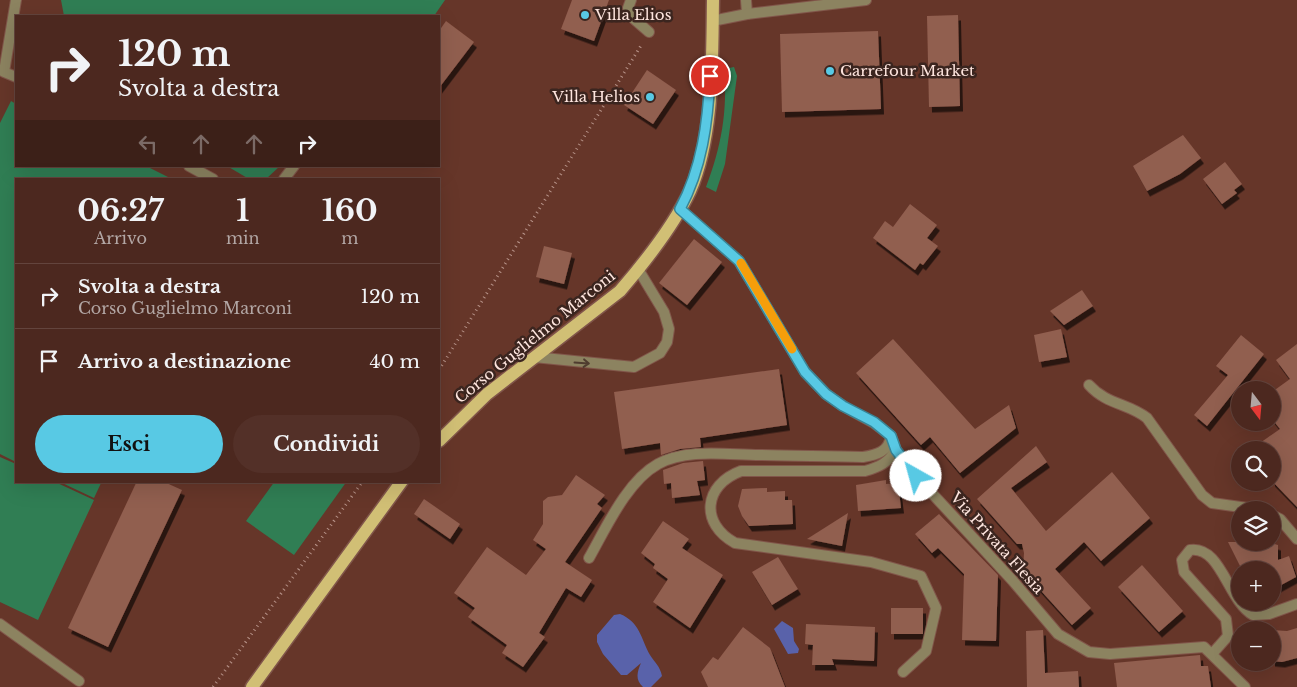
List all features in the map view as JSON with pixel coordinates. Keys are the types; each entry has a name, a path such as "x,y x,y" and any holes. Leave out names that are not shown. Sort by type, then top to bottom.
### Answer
{"main road":[{"name":"Corso Guglielmo Marconi","path":"440,440 487,394 534,356 602,306 620,290 638,270 680,209 690,190 702,150 709,95 713,0"},
{"path":"252,687 401,483"}],"street":[{"path":"15,77 2,75 16,0"},
{"path":"631,0 628,8 634,18 649,32"},
{"path":"746,0 746,14"},
{"path":"712,20 746,14 866,0"},
{"path":"190,167 212,178"},
{"path":"285,178 293,167"},
{"path":"589,558 609,521 629,493 641,477 658,464 697,454 875,455 887,447 891,436 874,422 843,406 826,394 805,372 739,261 680,209"},
{"path":"534,356 634,367 660,353 667,342 669,329 664,312 638,270"},
{"path":"1089,385 1108,401 1147,418 1202,495 1212,503 1231,506"},
{"name":"Via Privata Flesia","path":"891,436 896,450 959,524 1013,580 1058,634 1070,643 1089,652 1110,654 1204,647 1212,654"},
{"path":"896,450 889,460 879,467 865,471 741,471 730,475 720,483 714,493 711,505 712,517 717,528 725,537 736,543 871,562 921,576 936,608 926,651 903,672"},
{"path":"1281,520 1297,539"},
{"path":"1245,687 1212,654 1228,636 1226,619 1184,572 1182,560 1190,550 1199,548 1209,554 1238,602 1253,615 1270,614 1297,604"},
{"path":"0,624 79,681"}],"path":[{"path":"440,368 649,32"},
{"path":"213,687 362,483"}],"green space":[{"path":"61,0 445,0 435,15 64,15"},
{"path":"734,67 737,76 725,164 716,192 706,187 716,158 722,129 725,100 724,69"},
{"path":"11,101 15,103 15,167 148,167 170,178 15,178 15,462 0,454 0,123"},
{"path":"229,167 279,167 267,178 247,178"},
{"path":"0,457 15,464 15,483 57,483 94,500 38,620 0,602"},
{"path":"62,483 101,483 94,498"},
{"path":"274,483 346,483 294,555 246,521"}],"water":[{"path":"620,614 627,617 636,626 650,655 660,670 662,676 651,687 643,687 639,682 638,673 641,663 627,675 621,675 603,654 597,642 597,635 614,615"},
{"path":"782,621 793,628 794,641 799,649 798,653 788,654 774,629"}],"building":[{"name":"Villa Elios","path":"572,0 609,0 594,41 561,29"},
{"path":"958,15 960,106 929,107 927,16"},
{"path":"446,21 474,42 440,87 440,30"},
{"name":"Carrefour Market","path":"878,31 881,109 782,112 780,34"},
{"name":"Villa Helios","path":"647,70 676,90 653,124 624,105"},
{"path":"1183,135 1201,158 1180,174 1147,191 1133,166"},
{"path":"1225,162 1242,184 1234,190 1237,193 1222,204 1203,179"},
{"path":"910,204 937,225 927,238 938,246 923,265 920,263 915,270 873,238 885,221 893,227"},
{"path":"694,239 722,262 687,305 659,283"},
{"path":"544,246 572,253 564,284 536,277"},
{"path":"1082,290 1093,306 1064,325 1050,311"},
{"path":"1061,329 1067,357 1039,362 1034,335"},
{"path":"1241,335 1264,354 1243,381 1231,381 1231,396 1207,426 1194,415 1228,375 1216,366"},
{"path":"893,339 975,429 1009,405 1016,428 960,473 930,437 921,445 856,373"},
{"path":"1297,344 1297,507 1281,490 1281,441 1263,441 1277,431 1281,431 1281,386 1290,379 1276,360"},
{"path":"779,369 787,425 700,438 701,447 680,449 661,455 660,443 622,449 614,392"},
{"path":"1036,446 1047,462 1011,488 1046,531 1112,472 1150,518 1101,561 1084,542 1055,569 1091,608 1072,625 1023,571 1024,553 1022,544 1017,544 977,499"},
{"path":"703,461 705,480 697,481 700,495 672,498 671,483 664,484 663,470 683,463"},
{"path":"576,475 605,495 597,504 602,508 565,562 592,580 581,597 566,588 539,633 545,637 523,667 502,653 507,645 468,617 475,608 454,593 487,547 526,575 546,549 533,540 543,524 543,501 548,497 562,495"},
{"path":"886,480 886,484 898,483 901,508 858,511 856,485"},
{"path":"136,483 166,483 182,490 108,647 68,628"},
{"path":"767,488 767,492 785,491 785,500 792,500 793,524 749,526 738,506 742,489"},
{"path":"424,499 460,524 450,539 414,514"},
{"path":"848,513 842,546 807,539"},
{"path":"939,514 998,575 996,641 962,640 964,574 938,548 932,553 915,534"},
{"path":"663,521 689,539 682,548 723,575 690,628 653,602 668,579 653,568 655,564 641,553"},
{"path":"1232,551 1278,551 1278,560 1289,556 1296,577 1281,585 1281,561 1238,561"},
{"path":"778,557 798,589 772,605 752,572"},
{"path":"1142,565 1183,611 1159,632 1118,587"},
{"path":"891,608 923,608 923,634 891,634"},
{"path":"806,624 875,627 874,661 832,659 834,665 812,665 813,645 805,644"},
{"path":"743,627 770,648 785,687 708,687 701,672 713,657 718,660"},
{"path":"1297,628 1297,658 1281,662 1281,631"},
{"path":"1043,630 1045,673 1078,671 1079,687 1027,687 1026,631"},
{"path":"1200,655 1201,666 1208,666 1211,687 1117,687 1114,663"}],"slow traffic":[{"path":"741,263 792,349"}],"place":[{"name":"Villa Elios","path":"585,15"},
{"name":"Carrefour Market","path":"830,71"},
{"name":"Villa Helios","path":"650,97"}],"route":[{"path":"710,76 702,150 690,190 680,209 739,261 751,278 805,372 826,394 843,406 874,422 891,436 896,450 916,476"}]}
